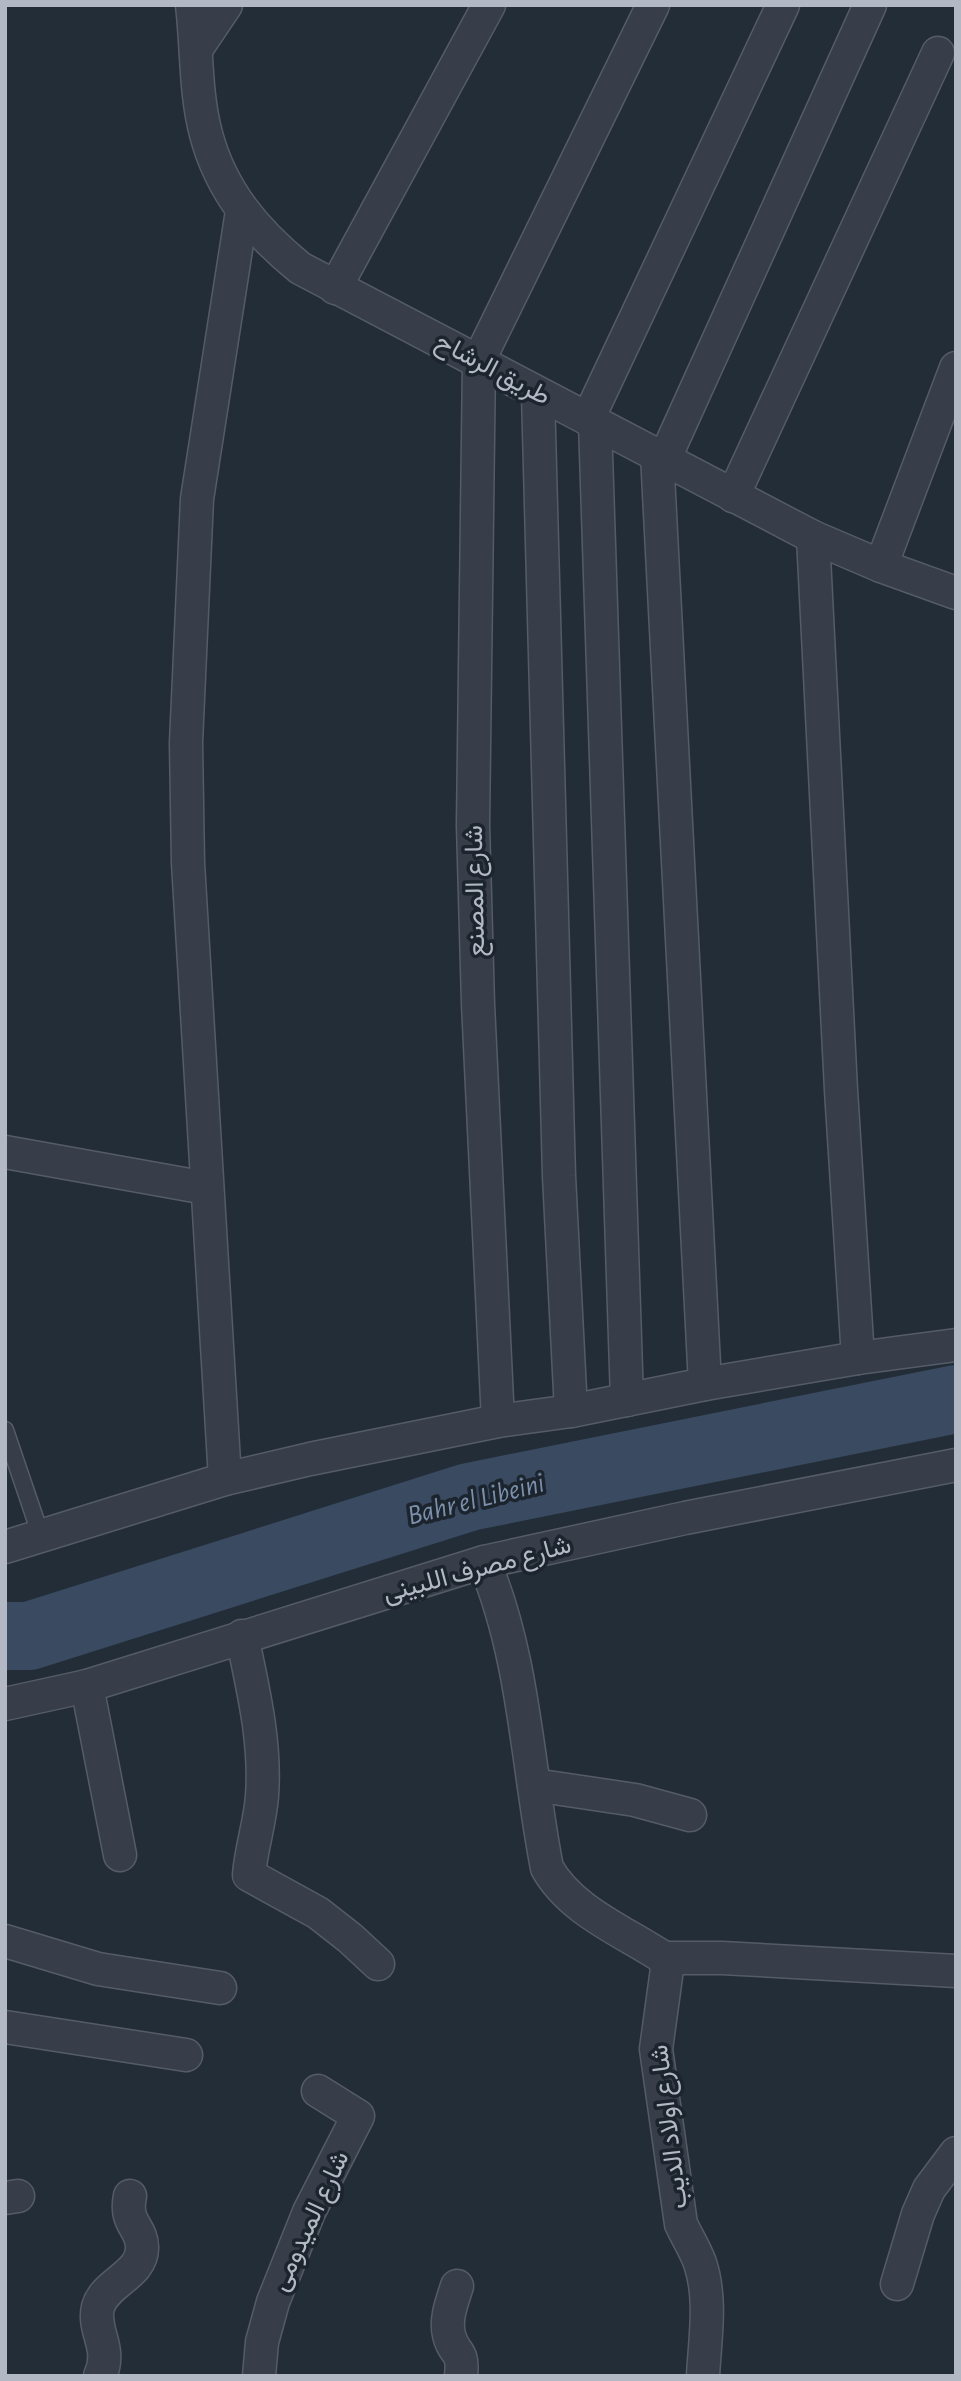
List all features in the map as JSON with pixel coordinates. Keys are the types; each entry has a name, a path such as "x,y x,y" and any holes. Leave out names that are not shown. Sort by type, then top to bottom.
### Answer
{"street":[{"name":"طريق الرشاح","path":"192,5 199,92 206,134 220,174 242,211 268,242 300,268 813,537 881,566 956,593"},
{"path":"197,48 226,5"},
{"path":"335,288 489,5"},
{"path":"479,360 653,5"},
{"path":"627,1400 592,421 783,5"},
{"path":"705,1384 660,458 870,5"},
{"path":"733,496 938,53"},
{"path":"225,1479 188,863 186,743 197,499 242,211"},
{"name":"شارع المصنع","path":"479,360 473,825 478,1004 498,1421"},
{"path":"881,566 956,368"},
{"path":"538,394 558,1162 571,1411"},
{"path":"813,537 858,1358"},
{"path":"5,1152 206,1188"},
{"path":"5,1547 225,1479 310,1459 498,1421 571,1411 705,1384 858,1358 956,1345"},
{"name":"شارع مصرف اللبينى","path":"5,1704 87,1686 484,1562 698,1515 956,1465"},
{"path":"484,1562 499,1597 511,1647 521,1694 547,1868 556,1883 605,1922 664,1958 722,1958 956,1971"},
{"path":"242,1636 263,1754 258,1836 249,1875 318,1913 378,1964"},
{"path":"87,1686 120,1855"},
{"path":"534,1785 635,1800 690,1815"},
{"path":"5,1941 99,1969 220,1987"},
{"name":"شارع اولاد الديب","path":"664,1958 667,1969 656,2049 681,2224 701,2266 708,2301 703,2376"},
{"path":"5,2026 186,2055"},
{"name":"شارع الميدومى","path":"259,2376 262,2342 273,2302 309,2212 358,2116 318,2091"},
{"path":"897,2284 918,2214 929,2189 956,2153"},
{"path":"100,2376 106,2356 97,2320 98,2307 105,2294 133,2269 140,2259 143,2246 130,2219 130,2196"},
{"path":"457,2286 448,2316 449,2335 462,2358 461,2376"}],"lane":[{"path":"5,1430 9,1454 41,1536"}],"waterway":[{"name":"Bahr el Libeini","path":"5,1636 29,1636 469,1497 956,1399"}]}
